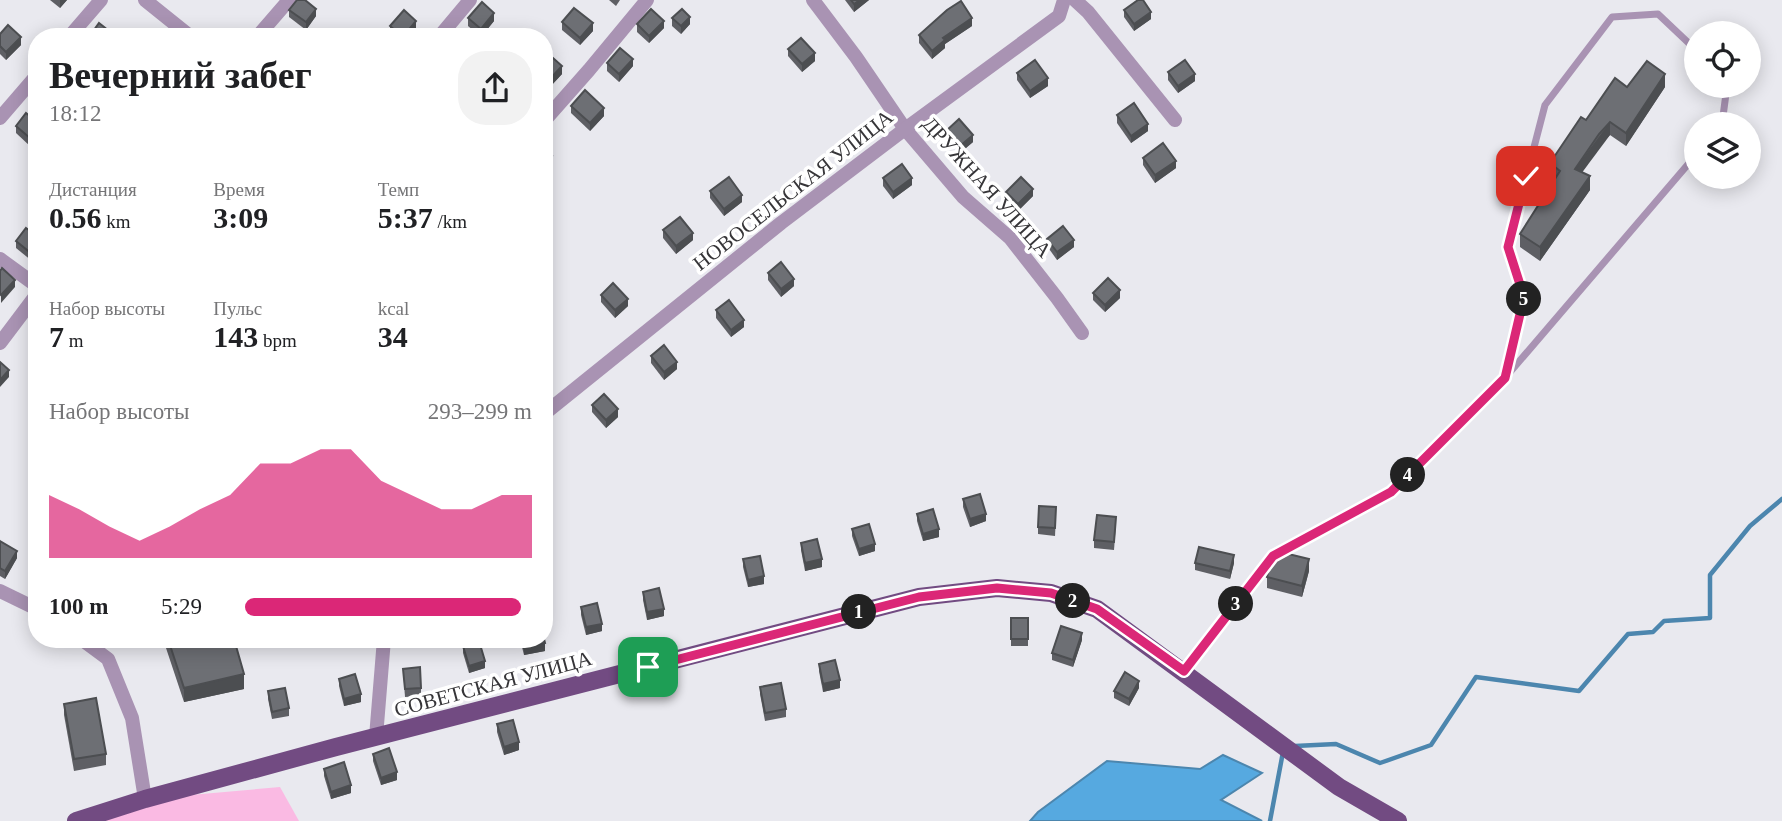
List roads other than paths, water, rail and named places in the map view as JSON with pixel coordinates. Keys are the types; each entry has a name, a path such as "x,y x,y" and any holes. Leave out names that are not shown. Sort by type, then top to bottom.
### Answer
{"main road":[{"name":"СОВЕТСКАЯ УЛИЦА","path":"76,821 145,799 376,737 919,597 997,588 1051,593 1097,609 1339,787 1398,821"}],"street":[{"path":"77,28 101,0"},
{"path":"145,0 180,28"},
{"path":"265,28 289,0"},
{"path":"447,28 470,0"},
{"path":"553,111 647,0"},
{"name":"ДРУЖНАЯ УЛИЦА","path":"813,0 905,129 963,197 1010,238 1082,333"},
{"name":"НОВОСЕЛЬСКАЯ УЛИЦА","path":"553,407 781,223 1059,16 1064,0"},
{"path":"1075,0 1088,12 1175,120"},
{"path":"0,118 28,85"},
{"path":"0,259 28,279"},
{"path":"0,343 28,306"},
{"path":"0,591 28,605"},
{"path":"93,648 108,659 132,718 145,799"},
{"path":"376,737 383,648"}],"lane":[{"path":"1505,378 1524,297 1508,247 1545,105 1612,17 1658,14 1684,39"},
{"path":"1184,671 1273,556 1391,492 1505,378 1684,169"}],"water":[{"path":"1223,755 1262,773 1221,800 1262,821 1030,821 1038,812 1107,761 1200,769"}],"waterway":[{"path":"1295,746 1336,744 1380,763 1431,745 1476,677 1579,691 1628,634 1653,632 1664,621 1710,618 1710,575 1750,526 1782,499"},
{"path":"1270,821 1283,752"}]}
